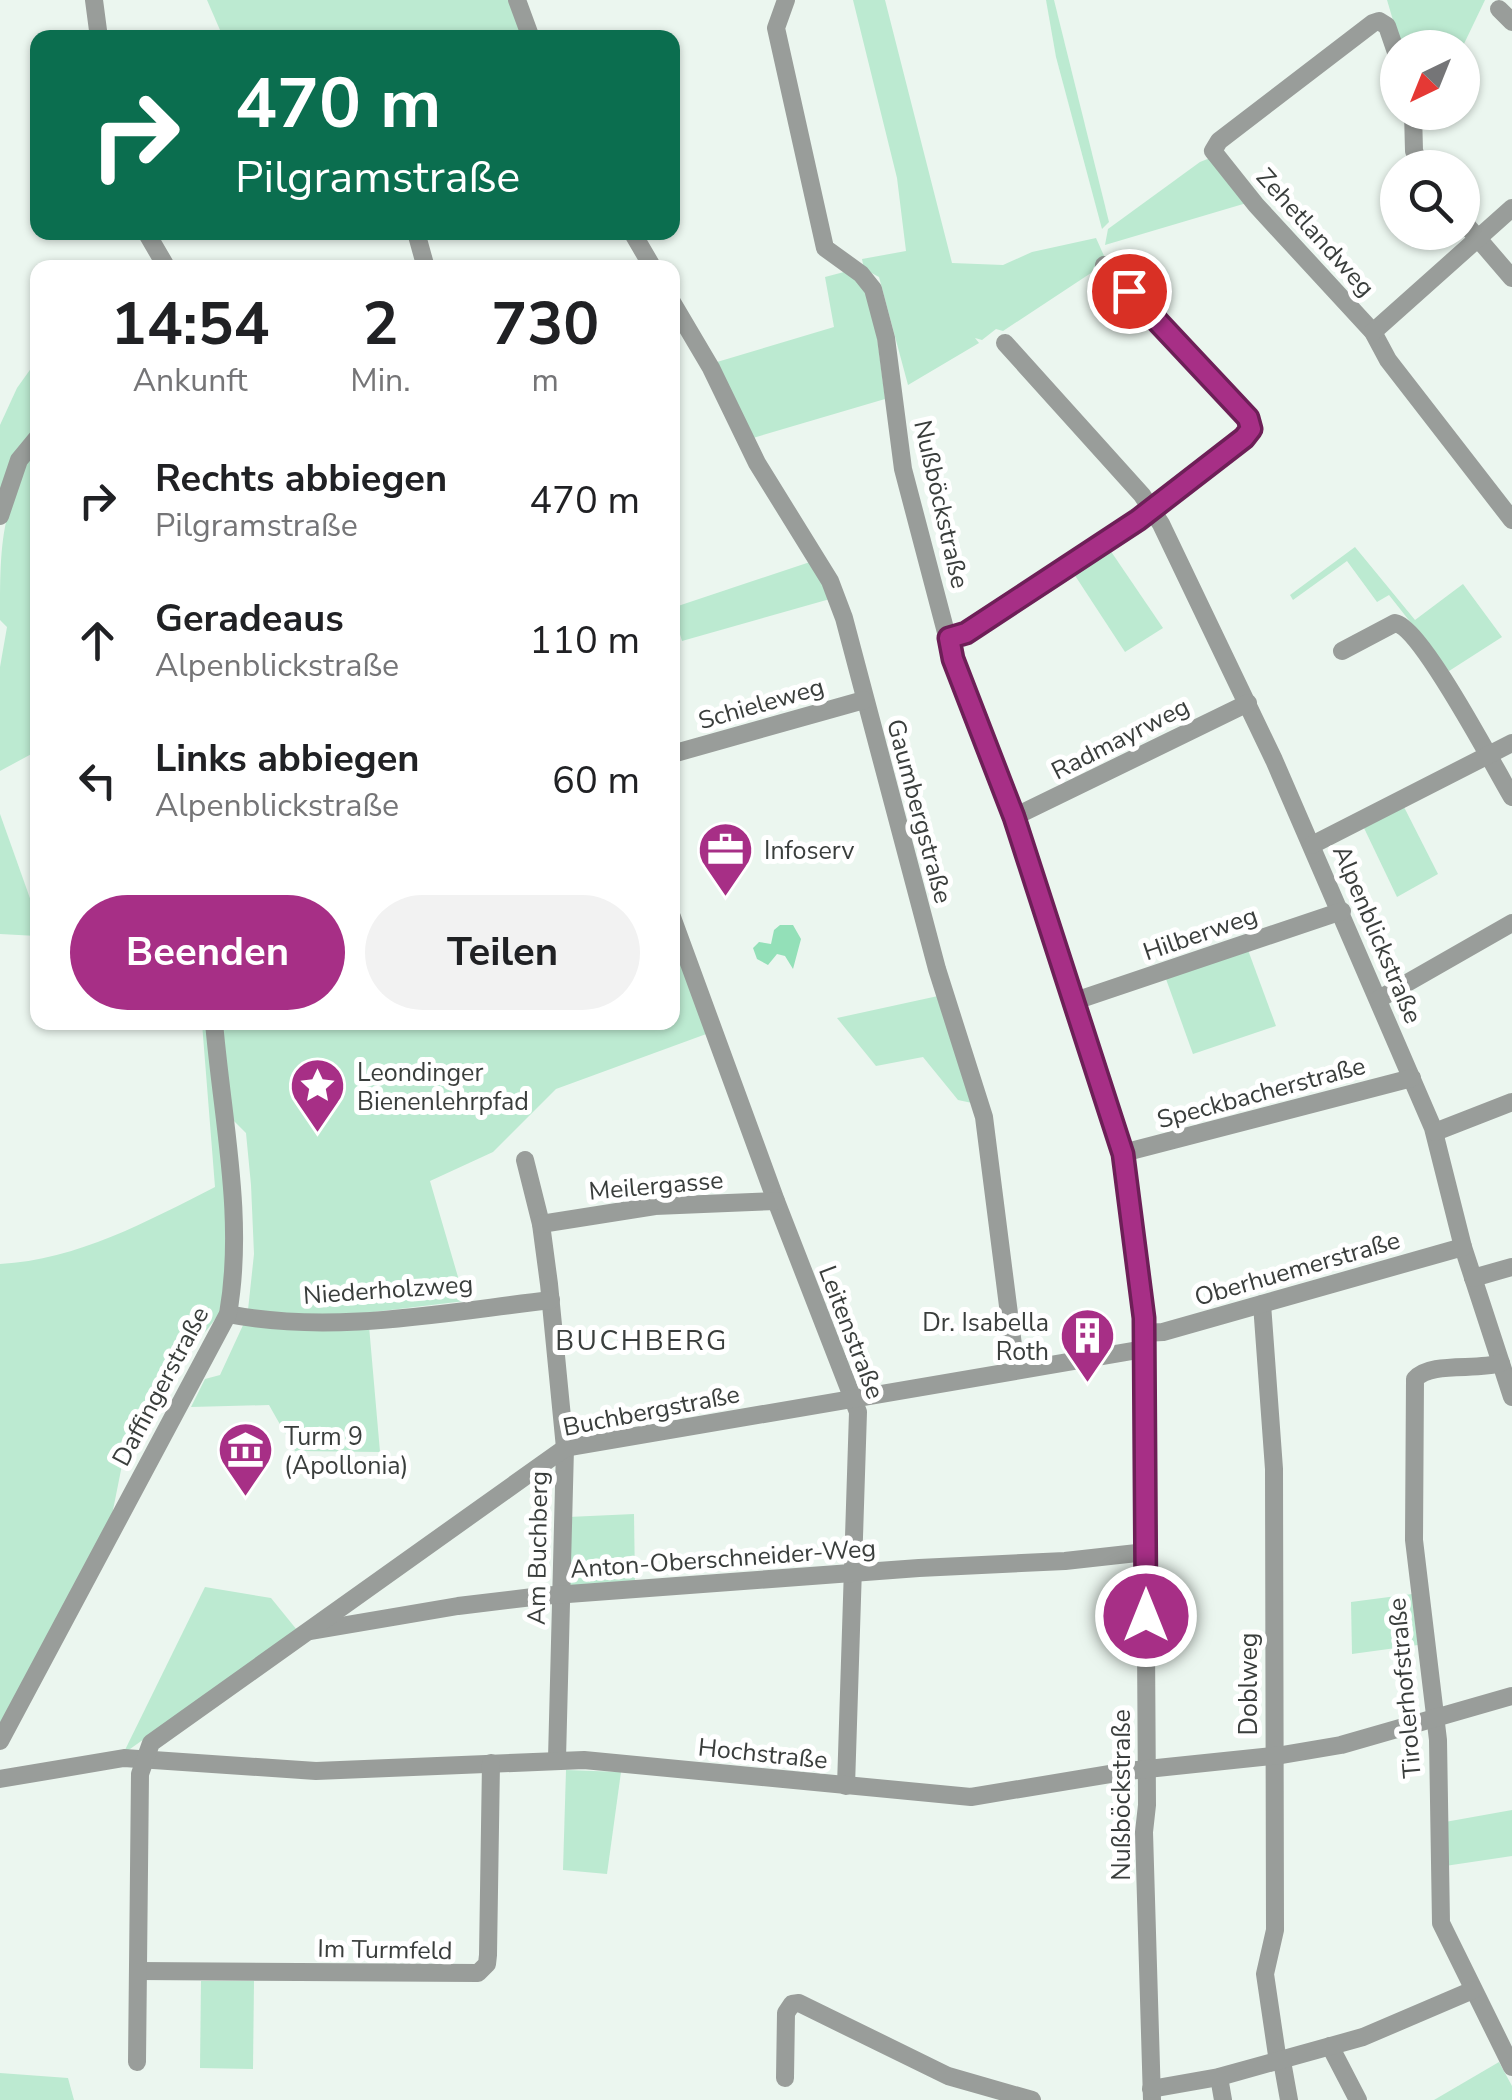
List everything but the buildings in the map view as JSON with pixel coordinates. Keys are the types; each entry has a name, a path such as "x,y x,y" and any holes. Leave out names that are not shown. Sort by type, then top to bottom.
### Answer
{"street":[{"path":"94,0 97,30"},
{"path":"517,0 528,30"},
{"name":"Nußböckstraße","path":"786,0 776,28 826,248 861,274 873,289 886,338 903,469 953,659 1014,817 1123,1154 1144,1341 1144,1832 1152,2095"},
{"name":"Zehetlandweg","path":"1387,30 1384,23 1372,23 1219,141 1214,151 1256,204 1372,332 1388,360 1512,520"},
{"path":"1512,208 1480,240 1512,278"},
{"path":"1372,332 1468,250"},
{"path":"949,638 966,633 1152,509 1251,429 1248,418 1129,291 1116,284 1104,266"},
{"name":"Gaumbergstraße","path":"680,324 711,368 757,463 830,582 844,618 937,969 984,1118 1016,1369"},
{"name":"Alpenblickstraße","path":"1005,343 1152,509 1248,703 1342,911 1435,1132 1463,1247 1512,1397"},
{"path":"0,516 20,460 30,447"},
{"path":"1342,651 1395,623 1405,626 1438,671 1512,797"},
{"name":"Schieleweg","path":"680,752 864,700"},
{"name":"Radmayrweg","path":"1014,817 1248,703"},
{"path":"1312,845 1512,742"},
{"name":"Hilberweg","path":"1075,1001 1342,911"},
{"path":"1378,998 1512,923"},
{"name":"Leitenstraße","path":"680,939 858,1412 846,1786"},
{"name":"Daffingerstraße","path":"0,1741 228,1314 234,1257 233,1203 215,1030"},
{"name":"Speckbacherstraße","path":"1123,1154 1412,1078"},
{"path":"1435,1132 1512,1102"},
{"name":"Am Buchberg","path":"525,1160 540,1224 551,1300 564,1448 557,1759"},
{"name":"Meilergasse","path":"540,1224 655,1206 776,1201"},
{"name":"Oberhuemerstraße","path":"1144,1341 1163,1332 1463,1247"},
{"path":"1474,1278 1512,1267"},
{"name":"Niederholzweg","path":"228,1314 334,1321 551,1300"},
{"name":"Doblweg","path":"1262,1304 1274,1468 1275,1930 1264,1974 1289,2100"},
{"name":"Buchbergstraße","path":"146,1758 151,1743 564,1448 1016,1369 1144,1341"},
{"name":"Tirolerhofstraße","path":"1501,1364 1429,1370 1417,1375 1414,1540 1436,1718 1441,1923 1512,2066"},
{"name":"Anton-Oberschneider-Weg","path":"307,1631 560,1594 1065,1561 1146,1552"},
{"name":"Hochstraße","path":"0,1779 124,1758 316,1771 557,1759 971,1797 1341,1745 1512,1696"},
{"path":"137,2062 140,1774 146,1758"},
{"name":"Im Turmfeld","path":"138,1971 478,1973 487,1964 488,1954 491,1763"},
{"path":"1152,2095 1330,2046 1400,2023 1473,1990"},
{"path":"785,2078 786,2013 792,2004 799,2003 948,2076 1032,2100"},
{"path":"1330,2046 1358,2100"},
{"path":"1219,2077 1223,2100"}],"shaded area":[{"path":"207,0 509,0 521,30 220,30"},
{"path":"853,0 885,0 952,263 1003,265 1032,252 1096,238 1105,258 1094,271 1003,331 996,329 982,340 975,338 979,343 908,385 879,277 864,269 862,259 906,251 897,178"},
{"path":"1046,0 1054,0 1109,222 1102,229 1056,57"},
{"path":"1387,0 1485,0 1471,30 1396,30"},
{"path":"1210,158 1250,202 1105,245 1108,229"},
{"path":"844,272 864,285 874,314 885,399 753,438 717,362 834,327 825,277"},
{"path":"30,370 30,442 0,496 0,425"},
{"path":"30,458 30,755 0,771 0,667 7,627 0,620 2,549 9,509"},
{"path":"1355,547 1415,620 1463,584 1502,637 1449,671 1389,595 1377,602 1347,561 1293,600 1290,595"},
{"path":"1110,550 1163,628 1125,652 1074,574"},
{"path":"810,562 830,599 682,641 680,605"},
{"path":"1404,807 1438,874 1397,897 1364,828"},
{"path":"0,814 30,898 30,936 0,934"},
{"path":"780,925 793,925 801,939 793,969 785,956 777,954 768,965 757,959 753,948 759,942 771,944 774,930"},
{"path":"1248,950 1276,1026 1193,1054 1166,979"},
{"path":"680,952 709,1033 556,1089 493,1152 430,1181 465,1301 332,1317 248,1310 254,1254 251,1185 246,1133 233,1120 223,1030 680,1030"},
{"path":"938,996 972,1103 958,1100 923,1057 876,1066 837,1018"},
{"path":"203,1030 209,1030 228,1215 229,1270 220,1313 156,1382 125,1450 112,1515 0,1728 0,1264 84,1247 215,1187"},
{"path":"244,1323 369,1326 380,1452 295,1451 269,1405 191,1407 205,1379 220,1375"},
{"path":"634,1514 635,1584 573,1589 564,1581 568,1517"},
{"path":"205,1587 271,1598 297,1630 123,1754"},
{"path":"1412,1594 1418,1645 1352,1654 1351,1602"},
{"path":"566,1770 621,1772 607,1874 563,1870"},
{"path":"1512,1810 1512,1856 1445,1866 1445,1822"},
{"path":"201,1981 254,1981 253,2069 200,2068"},
{"path":"1499,2062 1512,2086 1512,2100 1434,2100"},
{"path":"0,2073 68,2078 74,2100 0,2100"}],"place":[{"name":"Infoserv","path":"725,899"},
{"name":"Leondinger Bienenlehrpfad","path":"318,1135"},
{"name":"Dr. Isabella Roth","path":"1088,1385"},
{"name":"Turm 9 (Apollonia)","path":"245,1499"}],"district":[{"name":"BUCHBERG","path":"642,1340"}],"route":[{"path":"1129,291 1248,418 1251,429 1138,520 966,633 949,638 953,659 1014,817 1123,1154 1144,1318 1146,1616"}]}
